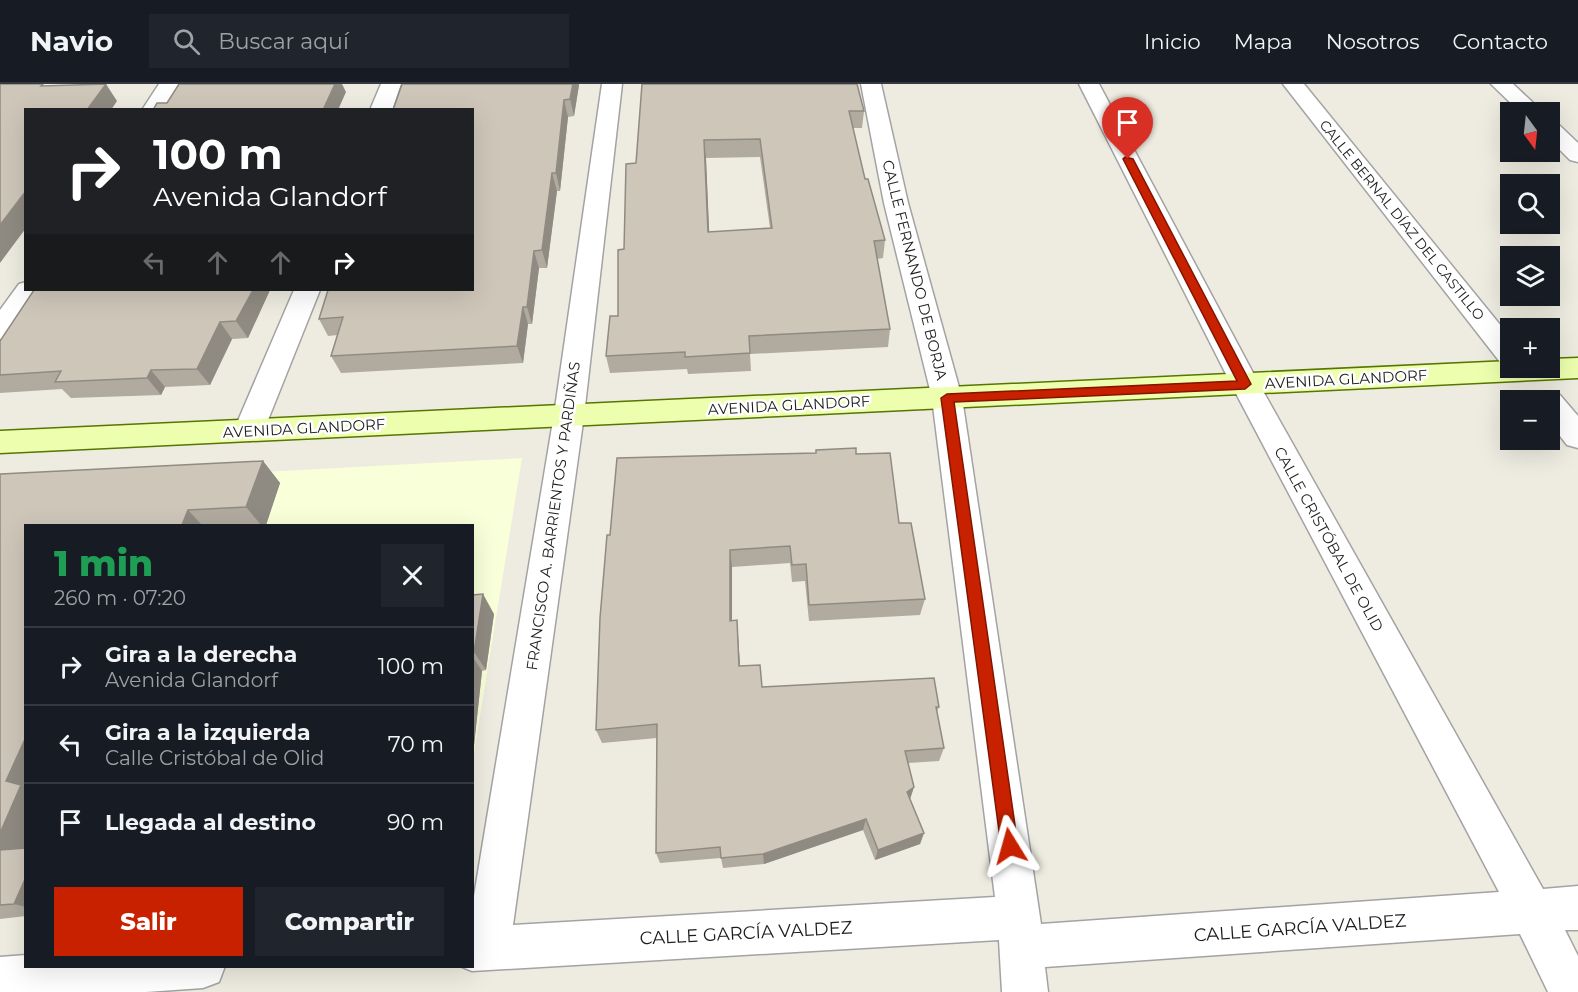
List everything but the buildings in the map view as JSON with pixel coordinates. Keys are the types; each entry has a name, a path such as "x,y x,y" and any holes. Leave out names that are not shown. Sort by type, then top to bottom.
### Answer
{"main road":[{"name":"AVENIDA GLANDORF","path":"0,442 1245,384 1500,365"},
{"name":"AVENIDA GLANDORF","path":"1560,367 1578,368"}],"street":[{"path":"0,84 13,84"},
{"path":"153,108 169,84"},
{"path":"382,108 391,84"},
{"name":"FRANCISCO A. BARRIENTOS Y PARDIÑAS","path":"480,948 569,415 612,84"},
{"name":"CALLE FERNANDO DE BORJA","path":"871,84 896,203 947,398 1021,932 1025,992"},
{"name":"CALLE CRISTÓBAL DE OLID","path":"1089,84 1245,384 1532,911 1572,992"},
{"name":"CALLE BERNAL DÍAZ DEL CASTILLO","path":"1293,84 1500,342"},
{"path":"1501,84 1521,102"},
{"path":"1560,138 1578,155"},
{"path":"0,330 27,291"},
{"path":"249,430 307,291"},
{"name":"CALLE BERNAL DÍAZ DEL CASTILLO","path":"1529,378 1539,390"},
{"name":"CALLE BERNAL DÍAZ DEL CASTILLO","path":"1560,415 1578,437"},
{"name":"CALLE GARCÍA VALDEZ","path":"480,948 1021,932 1578,908"},
{"path":"0,979 172,968"}],"shaded area":[{"path":"522,458 474,753 474,524 25,524 0,493 5,486"}],"route":[{"path":"1010,846 947,398 1245,384 1128,159"}]}
